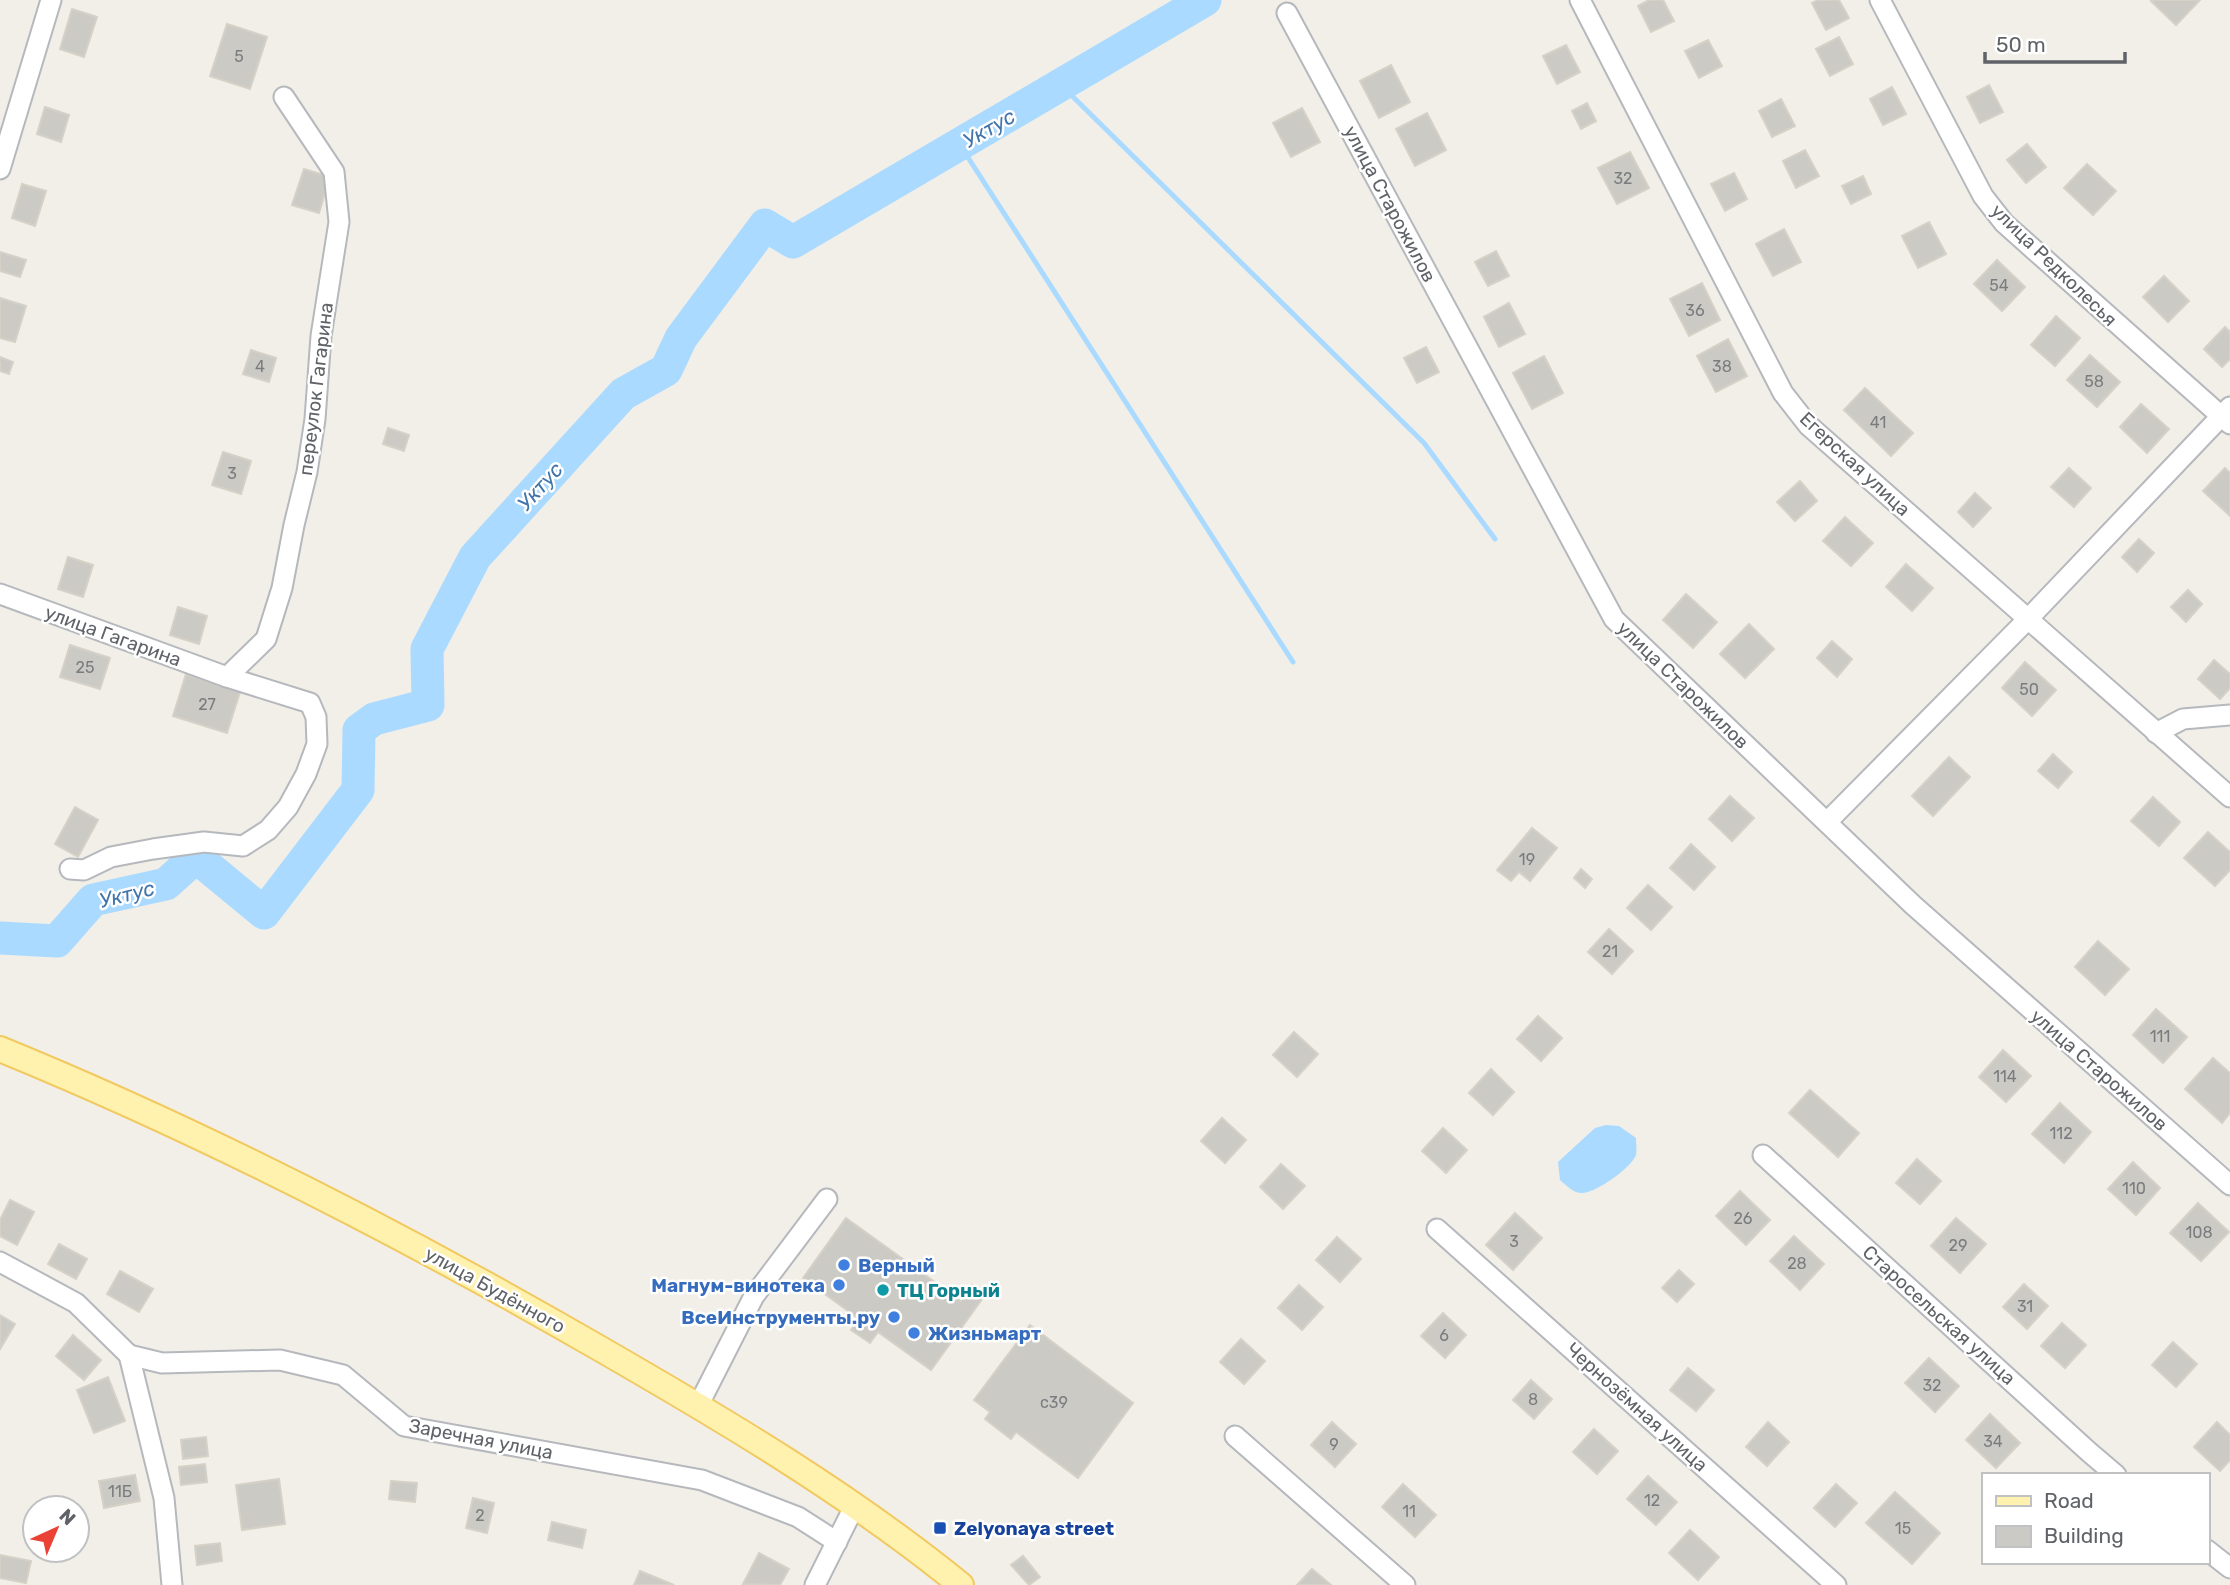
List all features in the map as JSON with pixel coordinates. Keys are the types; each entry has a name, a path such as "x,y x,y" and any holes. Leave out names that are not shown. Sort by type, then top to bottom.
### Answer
{"main road":[{"name":"улица Будённого","path":"0,1049 227,1148 501,1292 698,1406 855,1505 961,1585"}],"street":[{"path":"0,169 3,147 51,0"},
{"name":"Егерская улица","path":"1580,0 1783,393 1808,425 2230,797"},
{"name":"улица Редколесья","path":"1880,0 1983,196 2004,223 2227,416"},
{"name":"улица Старожилов","path":"1287,13 1614,619 1913,905 2230,1185"},
{"name":"переулок Гагарина","path":"227,677 266,639 282,588 307,472 315,419 321,336 339,222 334,172 284,97"},
{"path":"1827,822 2227,416"},
{"name":"улица Гагарина","path":"0,594 227,677 310,703 316,717 317,744 306,774 288,807 268,830 243,846 204,842 111,857 84,870 70,869"},
{"path":"2156,733 2183,719 2230,715"},
{"name":"Старосельская улица","path":"1763,1155 2114,1473"},
{"path":"698,1406 754,1296 827,1199"},
{"name":"Чернозёмная улица","path":"1437,1230 1836,1585"},
{"path":"0,1262 76,1303 129,1355 164,1498 172,1585"},
{"name":"Заречная улица","path":"129,1355 162,1363 280,1360 343,1375 404,1426 702,1480 798,1517 837,1542"},
{"path":"1235,1436 1405,1585"},
{"path":"815,1585 855,1505"},
{"path":"2209,1551 2230,1568"}],"water":[{"path":"1619,1126 1636,1138 1636,1155 1628,1166 1605,1184 1589,1192 1573,1191 1560,1180 1558,1162 1595,1128"}],"building":[{"path":"1649,0 1663,0 1674,21 1651,32 1638,6"},
{"path":"1818,0 1839,0 1849,18 1826,30 1812,3"},
{"path":"2200,0 2176,25 2151,1"},
{"path":"72,9 97,17 84,57 60,49"},
{"path":"227,24 267,37 250,89 210,76"},
{"path":"1839,37 1853,64 1830,76 1816,49"},
{"path":"1708,40 1722,66 1699,78 1685,51"},
{"path":"1566,45 1580,72 1557,84 1543,56"},
{"path":"1391,65 1410,102 1379,118 1360,81"},
{"path":"1989,85 2003,112 1980,123 1967,97"},
{"path":"1892,87 1906,114 1883,125 1870,99"},
{"path":"1781,99 1795,126 1772,137 1759,111"},
{"path":"1587,103 1596,121 1581,129 1572,111"},
{"path":"45,107 69,115 61,142 37,134"},
{"path":"1302,108 1320,142 1291,157 1273,123"},
{"path":"1427,113 1446,150 1415,166 1396,129"},
{"path":"2027,144 2046,167 2026,183 2007,160"},
{"path":"1805,150 1819,176 1796,188 1783,161"},
{"path":"1630,152 1649,188 1617,204 1598,168"},
{"path":"2087,164 2116,191 2093,215 2064,188"},
{"path":"304,169 330,177 319,213 292,205"},
{"path":"1734,173 1747,199 1725,211 1711,184"},
{"path":"1863,176 1871,194 1851,204 1842,186"},
{"path":"22,184 46,191 35,226 12,218"},
{"path":"1929,222 1946,254 1918,268 1902,236"},
{"path":"1784,229 1801,262 1773,276 1756,244"},
{"path":"1496,251 1509,276 1488,286 1475,262"},
{"path":"0,252 26,260 20,277 0,271"},
{"path":"1997,260 2025,287 2002,311 1974,284"},
{"path":"2164,276 2189,301 2168,322 2143,297"},
{"path":"1702,283 1720,320 1689,336 1670,299"},
{"path":"0,298 26,306 15,342 0,338"},
{"path":"1509,303 1525,334 1499,347 1484,317"},
{"path":"2056,316 2080,338 2055,366 2031,345"},
{"path":"2225,327 2230,332 2230,359 2222,367 2204,349"},
{"path":"1728,339 1747,376 1716,392 1697,356"},
{"path":"1426,347 1439,372 1417,383 1404,358"},
{"path":"251,350 276,358 269,382 243,374"},
{"path":"2090,355 2120,382 2097,407 2067,380"},
{"path":"1544,356 1563,393 1532,409 1513,373"},
{"path":"0,357 13,362 9,374 0,371"},
{"path":"1865,388 1913,433 1891,456 1844,410"},
{"path":"2141,404 2169,429 2147,453 2120,427"},
{"path":"388,428 409,435 404,451 383,444"},
{"path":"223,452 251,461 241,494 212,485"},
{"path":"2069,468 2091,488 2074,507 2051,487"},
{"path":"2225,468 2230,473 2230,516 2203,491"},
{"path":"1800,481 1817,501 1795,521 1777,502"},
{"path":"1975,493 1991,508 1973,527 1958,512"},
{"path":"1845,517 1873,543 1851,566 1823,541"},
{"path":"2139,539 2154,553 2137,572 2122,557"},
{"path":"68,557 93,565 83,597 58,589"},
{"path":"1906,564 1933,588 1912,611 1886,587"},
{"path":"2188,590 2202,604 2186,622 2171,607"},
{"path":"1686,594 1717,622 1693,648 1663,620"},
{"path":"178,607 207,616 199,644 170,635"},
{"path":"1749,624 1774,649 1745,678 1720,654"},
{"path":"1832,641 1852,659 1837,677 1817,658"},
{"path":"70,645 110,658 100,689 60,677"},
{"path":"2214,660 2230,674 2230,688 2220,699 2198,679"},
{"path":"2025,662 2056,690 2032,716 2002,688"},
{"path":"186,674 240,692 227,733 173,716"},
{"path":"2053,754 2072,772 2058,788 2038,771"},
{"path":"1949,757 1970,777 1933,816 1912,796"},
{"path":"1730,796 1754,818 1732,841 1709,819"},
{"path":"2153,797 2180,822 2159,846 2131,821"},
{"path":"75,807 98,820 78,857 55,844"},
{"path":"1532,828 1557,848 1530,881 1519,872 1511,881 1497,870"},
{"path":"2208,832 2230,852 2230,870 2215,886 2184,858"},
{"path":"1691,844 1715,867 1694,890 1670,868"},
{"path":"1581,869 1592,879 1585,888 1574,878"},
{"path":"1648,885 1672,907 1651,930 1627,908"},
{"path":"1609,929 1633,951 1612,974 1588,952"},
{"path":"2098,941 2129,969 2105,995 2075,967"},
{"path":"2156,1009 2187,1037 2163,1063 2133,1035"},
{"path":"1538,1016 1562,1038 1541,1061 1517,1039"},
{"path":"1294,1032 1318,1054 1297,1077 1273,1055"},
{"path":"2003,1050 2031,1076 2006,1102 1979,1077"},
{"path":"2213,1058 2230,1073 2230,1113 2222,1123 2185,1089"},
{"path":"1491,1069 1514,1092 1493,1115 1469,1093"},
{"path":"1810,1090 1859,1133 1838,1157 1789,1113"},
{"path":"2060,1103 2091,1132 2064,1163 2032,1134"},
{"path":"1222,1118 1246,1140 1225,1163 1201,1141"},
{"path":"1443,1128 1467,1150 1446,1173 1422,1151"},
{"path":"1917,1159 1941,1181 1920,1204 1896,1183"},
{"path":"2133,1162 2160,1188 2136,1215 2108,1189"},
{"path":"1281,1164 1305,1186 1283,1209 1260,1187"},
{"path":"1740,1191 1770,1220 1746,1245 1716,1216"},
{"path":"10,1200 34,1212 17,1245 0,1236 0,1220"},
{"path":"2198,1203 2229,1232 2201,1261 2170,1233"},
{"path":"1515,1213 1542,1238 1513,1270 1486,1245"},
{"name":"ТЦ Горный","path":"846,1218 961,1301 972,1285 985,1295 931,1370 878,1332 870,1343 851,1330 859,1319 803,1278"},
{"path":"1956,1218 1986,1244 1960,1273 1931,1246"},
{"path":"1794,1236 1824,1264 1800,1290 1770,1261"},
{"path":"1337,1237 1361,1259 1340,1282 1316,1260"},
{"path":"59,1244 87,1259 76,1279 48,1264"},
{"path":"1679,1270 1694,1284 1677,1302 1662,1288"},
{"path":"120,1271 153,1289 139,1312 107,1294"},
{"path":"2024,1284 2048,1306 2027,1329 2003,1307"},
{"path":"1299,1285 1323,1307 1302,1330 1278,1308"},
{"path":"1443,1313 1466,1335 1445,1358 1421,1336"},
{"path":"0,1315 15,1324 0,1349"},
{"path":"2062,1323 2086,1345 2065,1368 2041,1346"},
{"path":"1030,1325 1133,1403 1078,1478 1016,1432 1011,1439 985,1419 990,1412 974,1400"},
{"path":"73,1335 101,1360 84,1380 56,1356"},
{"path":"1241,1339 1265,1361 1244,1384 1220,1362"},
{"path":"2173,1342 2197,1364 2176,1387 2152,1365"},
{"path":"1929,1358 1959,1386 1935,1412 1905,1383"},
{"path":"1688,1368 1714,1390 1696,1411 1670,1390"},
{"path":"108,1377 125,1421 94,1433 77,1390"},
{"path":"1531,1380 1552,1399 1534,1419 1513,1400"},
{"path":"1990,1414 2020,1443 1996,1468 1966,1440"},
{"path":"1332,1422 1356,1444 1335,1467 1311,1445"},
{"path":"1768,1422 1789,1442 1767,1466 1746,1447"},
{"path":"2217,1422 2230,1435 2230,1460 2220,1471 2194,1447"},
{"path":"1594,1429 1618,1451 1597,1474 1573,1452"},
{"path":"206,1437 208,1456 183,1459 181,1440"},
{"path":"205,1464 207,1482 181,1485 179,1467"},
{"path":"135,1475 140,1501 104,1508 99,1481"},
{"path":"1648,1476 1677,1502 1656,1525 1627,1499"},
{"path":"279,1479 285,1524 242,1530 236,1485"},
{"path":"391,1481 417,1483 415,1502 389,1499"},
{"path":"1403,1484 1436,1515 1415,1537 1382,1507"},
{"path":"1836,1484 1857,1503 1835,1527 1814,1508"},
{"path":"1895,1492 1940,1533 1912,1564 1866,1523"},
{"path":"473,1498 494,1503 487,1533 466,1528"},
{"path":"552,1522 586,1530 582,1548 548,1540"},
{"path":"1690,1530 1719,1557 1698,1580 1669,1553"},
{"path":"220,1543 222,1561 197,1565 195,1546"},
{"path":"759,1553 789,1569 780,1585 743,1584"},
{"path":"0,1555 21,1559 21,1564 30,1564 26,1583 0,1578"},
{"path":"1023,1556 1040,1577 1029,1585 1011,1565"},
{"path":"1312,1569 1331,1585 1297,1585"},
{"path":"640,1571 674,1585 634,1585"}],"waterway":[{"name":"Уктус","path":"0,938 57,941 93,900 166,884 196,857 264,913 358,790 359,730 374,719 428,705 427,649 475,557 623,394 666,370 681,338 765,225 793,242 1205,0"},
{"path":"1061,85 1424,443 1495,539"},
{"path":"960,145 1293,662"}],"place":[{"name":"Верный","path":"844,1265"},
{"name":"Магнум-винотека","path":"839,1285"},
{"name":"ТЦ Горный","path":"883,1290"},
{"name":"ВсеИнструменты.ру","path":"894,1317"},
{"name":"Жизньмарт","path":"914,1333"},
{"name":"Zelyonaya street","path":"940,1528"}]}
